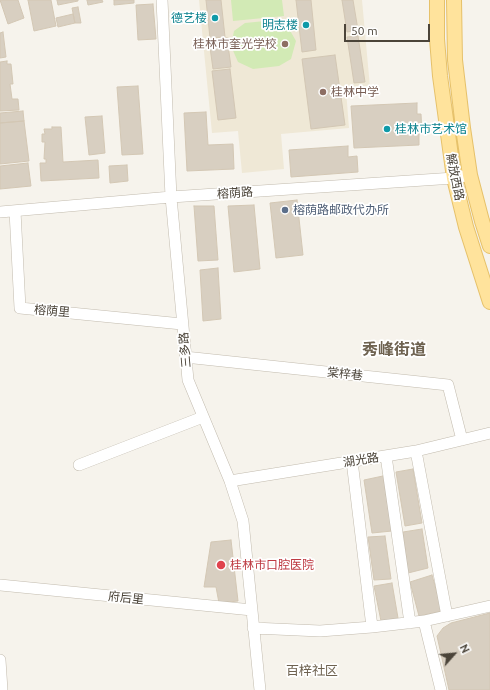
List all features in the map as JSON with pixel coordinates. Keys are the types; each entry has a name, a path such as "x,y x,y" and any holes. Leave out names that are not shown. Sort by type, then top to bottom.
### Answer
{"main road":[{"name":"解放西路","path":"437,0 437,39 440,76 454,178 466,226 490,302"},
{"name":"解放西路","path":"454,0 456,66 463,128 470,175 490,246"}],"street":[{"name":"三多路","path":"162,0 171,197 188,380 230,481 243,521 260,690"},
{"name":"榕荫路","path":"0,212 171,197 454,178 470,175"},
{"name":"榕荫里","path":"15,211 20,308 182,324"},
{"name":"棠梓巷","path":"185,358 448,386 462,440"},
{"path":"79,465 203,417"},
{"name":"湖光路","path":"230,481 386,456 490,433"},
{"path":"416,450 447,616"},
{"path":"386,456 410,623"},
{"path":"352,461 372,627"},
{"name":"府后里","path":"0,585 252,610"},
{"path":"253,628 320,631 372,627 424,621 490,606"},
{"path":"424,621 441,690"},
{"path":"0,660 2,690"}],"shaded area":[{"name":"桂林市奎光学校","path":"199,0 362,0 370,87 346,90 349,128 281,134 284,169 242,173 238,131 212,133"}],"green space":[{"path":"231,0 282,0 284,16 233,21"},
{"path":"275,20 288,27 296,41 291,59 279,66 253,69 238,62 231,46 234,31 245,23"}],"building":[{"path":"0,0 18,0 24,18 8,24"},
{"path":"28,0 51,0 56,26 34,31"},
{"path":"57,0 78,0 78,1 58,5"},
{"path":"87,0 102,0 103,2 88,5"},
{"path":"114,0 134,0 134,3 114,5"},
{"name":"德艺楼","path":"206,0 221,0 225,37 210,38"},
{"name":"明志楼","path":"296,0 311,0 316,50 302,52"},
{"path":"342,0 353,0 358,30 347,32"},
{"path":"153,4 156,39 138,40 136,5"},
{"path":"78,7 81,23 75,23 72,8"},
{"path":"73,14 75,23 58,27 56,18"},
{"path":"3,32 6,57 0,58 0,33"},
{"path":"358,36 365,82 354,83 347,37"},
{"path":"227,38 231,67 213,69 209,40"},
{"name":"桂林中学","path":"335,55 345,125 311,129 302,59"},
{"path":"7,61 7,64 11,64 13,84 10,84 12,99 18,99 19,110 0,111 0,62"},
{"path":"230,69 236,118 218,120 212,71"},
{"path":"138,86 143,154 122,155 117,87"},
{"name":"桂林市艺术馆","path":"417,103 417,114 421,114 422,133 419,134 419,145 354,148 351,106"},
{"path":"23,111 24,121 0,123 0,113"},
{"path":"206,112 208,145 233,144 234,169 187,171 184,113"},
{"path":"102,116 105,153 89,155 85,117"},
{"path":"24,121 29,161 0,164 0,123"},
{"path":"52,127 61,127 63,162 98,160 99,178 41,181 40,163 46,163 46,159 44,159 45,142 42,142 42,134 45,134 44,129 52,129"},
{"path":"348,146 348,157 357,156 358,172 291,177 289,150"},
{"path":"28,163 31,186 0,189 0,166"},
{"path":"127,165 128,181 110,183 109,166"},
{"path":"297,200 303,255 276,258 270,203"},
{"path":"254,205 260,269 234,272 228,206"},
{"path":"194,206 214,206 218,260 198,261"},
{"path":"218,268 221,319 203,321 200,270"},
{"path":"413,469 422,523 405,526 396,472"},
{"path":"383,476 392,531 372,533 364,480"},
{"path":"422,529 428,568 408,573 403,532"},
{"path":"385,536 391,579 374,580 368,537"},
{"name":"桂林市口腔医院","path":"231,540 238,601 219,603 216,587 204,587 211,542"},
{"path":"432,575 442,611 419,616 410,582"},
{"path":"392,583 398,618 381,621 374,586"},
{"path":"490,613 490,690 449,690 437,636 443,628 451,623"}],"place":[{"name":"德艺楼","path":"215,18"},
{"name":"明志楼","path":"306,25"},
{"name":"桂林市奎光学校","path":"285,44"},
{"name":"桂林中学","path":"323,92"},
{"name":"桂林市艺术馆","path":"387,129"},
{"name":"榕荫路邮政代办所","path":"285,210"},
{"name":"桂林市口腔医院","path":"221,565"}],"district":[{"name":"秀峰街道","path":"394,350"},
{"name":"百梓社区","path":"312,671"}]}
